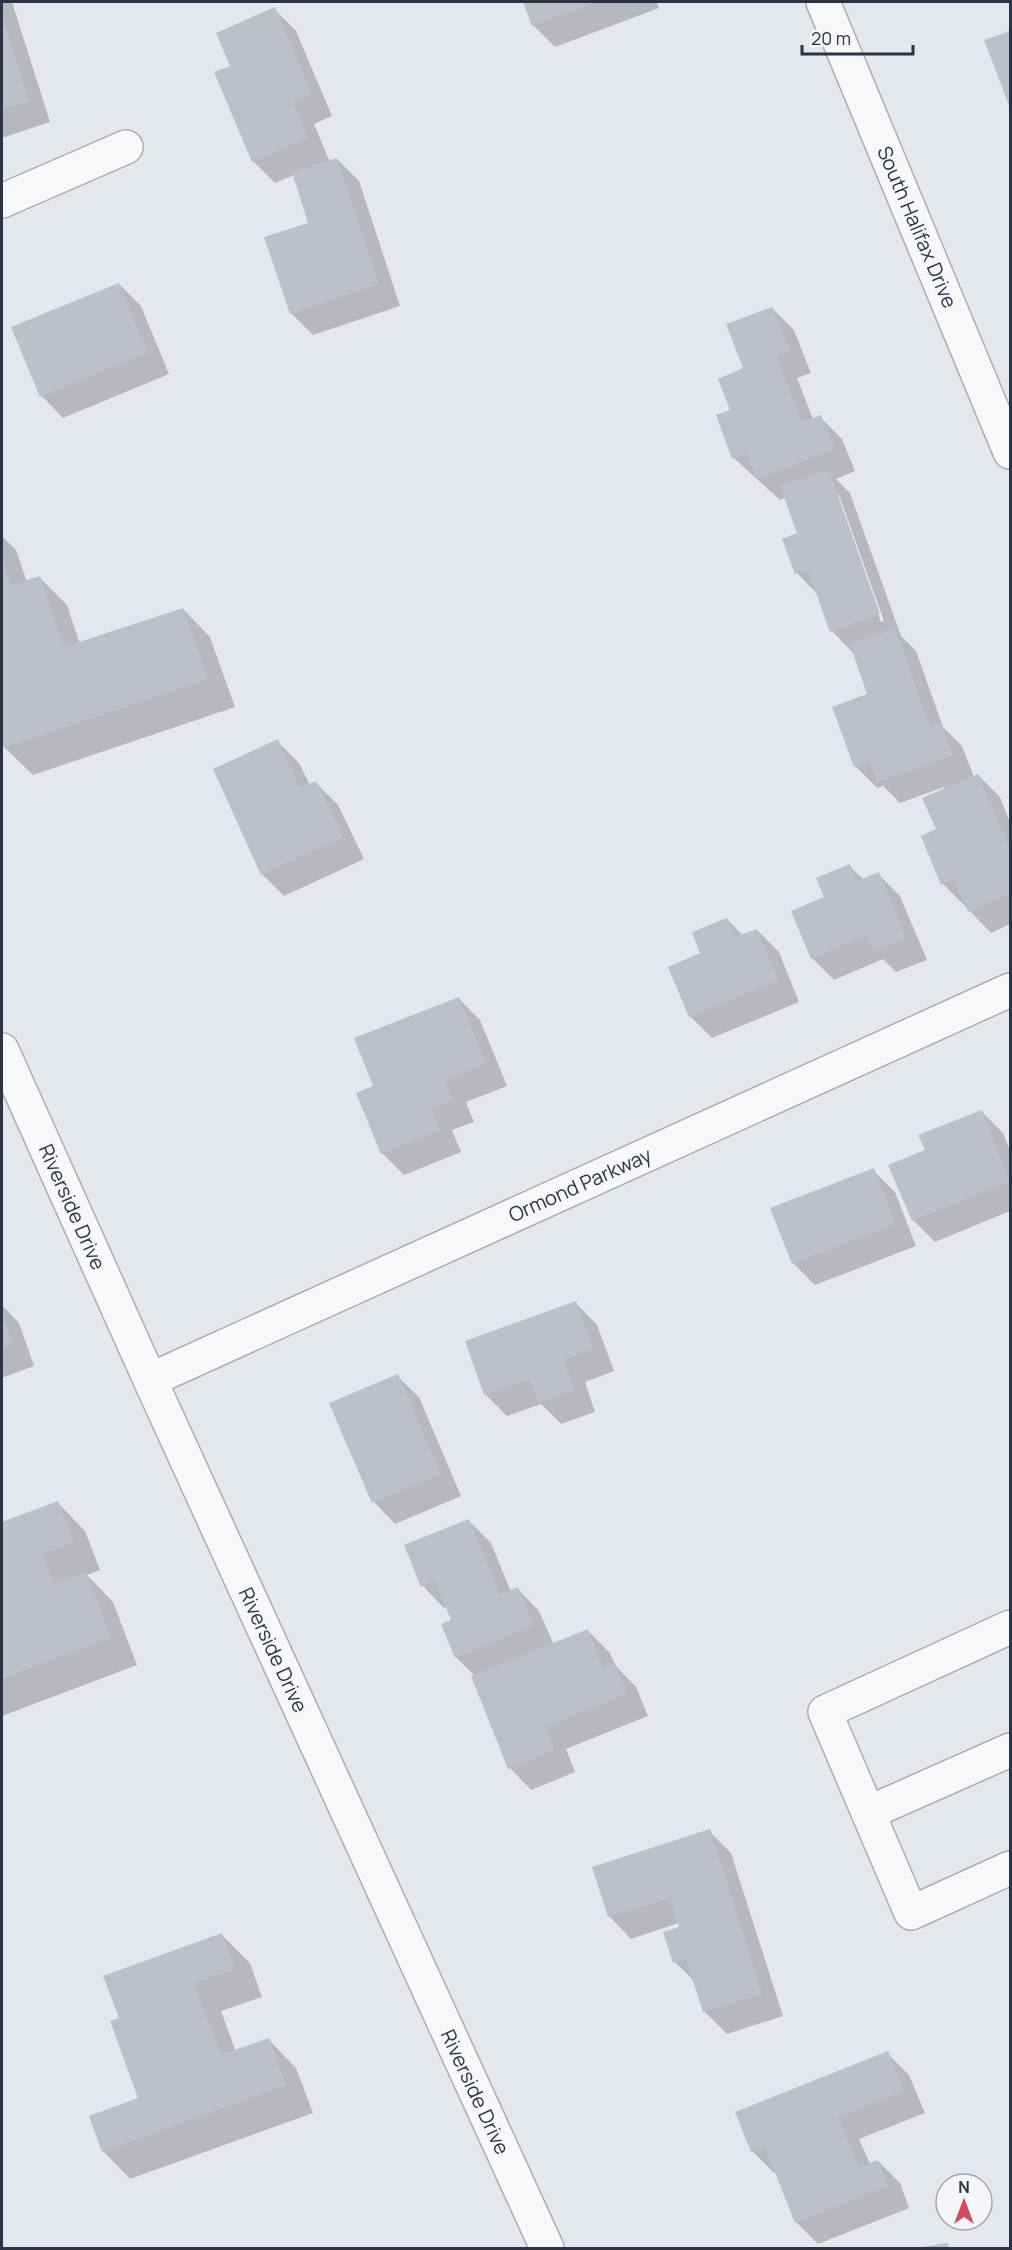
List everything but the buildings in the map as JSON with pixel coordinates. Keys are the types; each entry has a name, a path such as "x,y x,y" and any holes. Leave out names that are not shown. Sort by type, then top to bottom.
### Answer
{"street":[{"name":"South Halifax Drive","path":"823,2 1011,452"},
{"path":"2,201 126,147"},
{"name":"Ormond Parkway","path":"150,1380 1011,990"},
{"name":"Riverside Drive","path":"2,1050 150,1380 547,2248"},
{"path":"1011,1627 825,1712 911,1913 1011,1868"},
{"path":"868,1813 1011,1750"}]}
